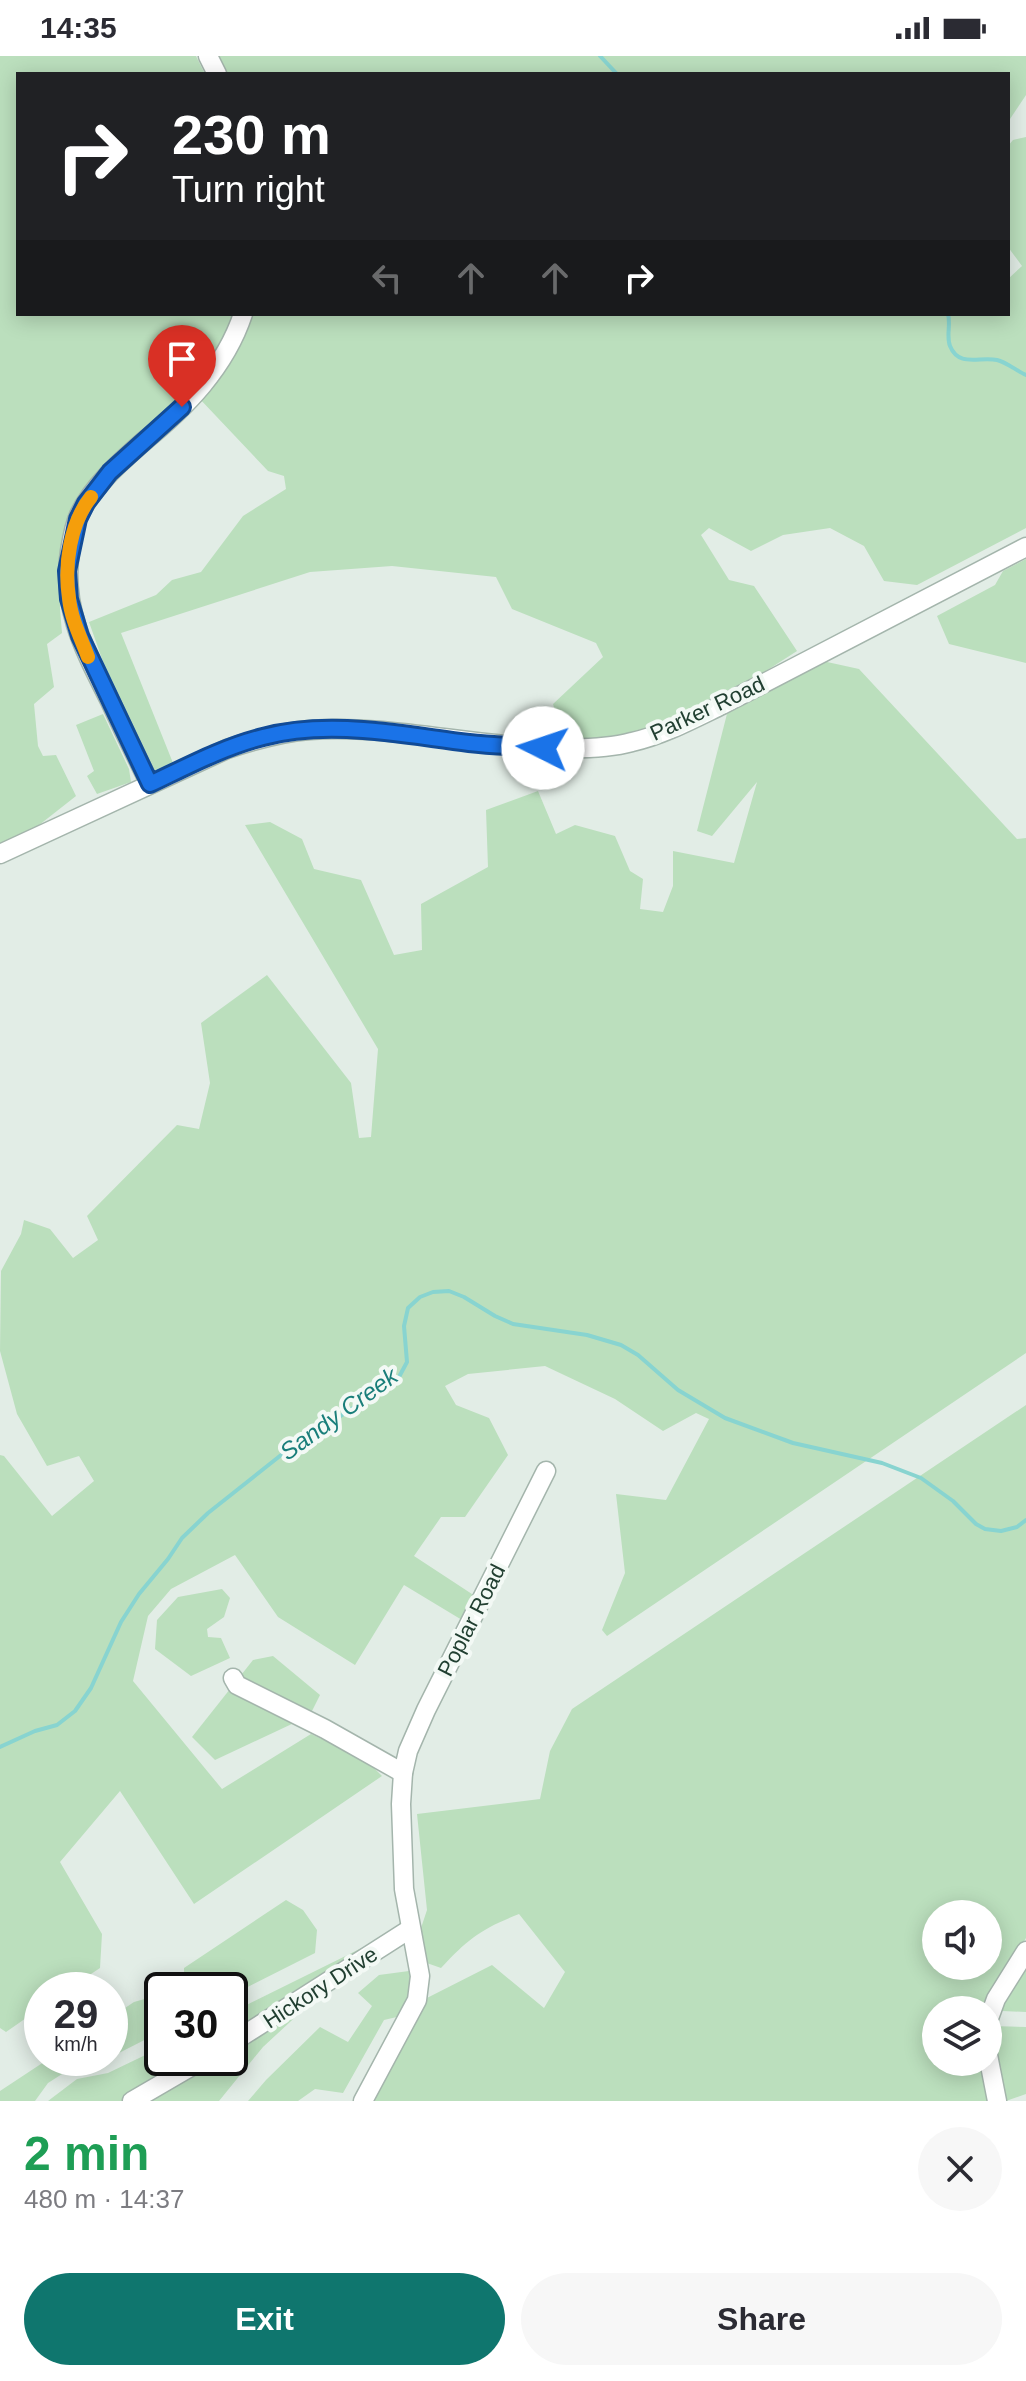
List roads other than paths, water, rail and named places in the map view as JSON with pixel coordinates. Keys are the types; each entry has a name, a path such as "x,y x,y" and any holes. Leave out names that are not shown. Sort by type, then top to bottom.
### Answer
{"street":[{"path":"150,784 88,657 73,618 67,571 72,542 86,503 110,472 201,388 231,346 242,316"},
{"name":"Parker Road","path":"0,854 227,749 262,737 311,730 377,732 543,748 631,743 677,727 1026,547"},
{"name":"Poplar Road","path":"363,2101 418,1995 420,1976 404,1889 401,1804 408,1751 546,1471"},
{"path":"233,1678 237,1685 339,1736 403,1773"},
{"name":"Hickory Drive","path":"248,2032 410,1929"},
{"path":"998,1996 1026,1951"},
{"path":"132,2101 175,2076"},
{"path":"992,2076 997,2101"}],"waterway":[{"path":"600,56 615,72"},
{"path":"948,316 950,346 959,357 997,360 1026,375"},
{"name":"Sandy Creek","path":"0,1747 57,1725 75,1711 91,1688 121,1622 139,1594 182,1538 208,1513 295,1444 399,1377 407,1362 404,1326 408,1308 420,1297 433,1292 449,1291 513,1324 587,1335 621,1345 638,1355 678,1390 725,1418 793,1443 882,1463 921,1478 985,1529 1001,1531 1017,1527 1026,1520"}]}
